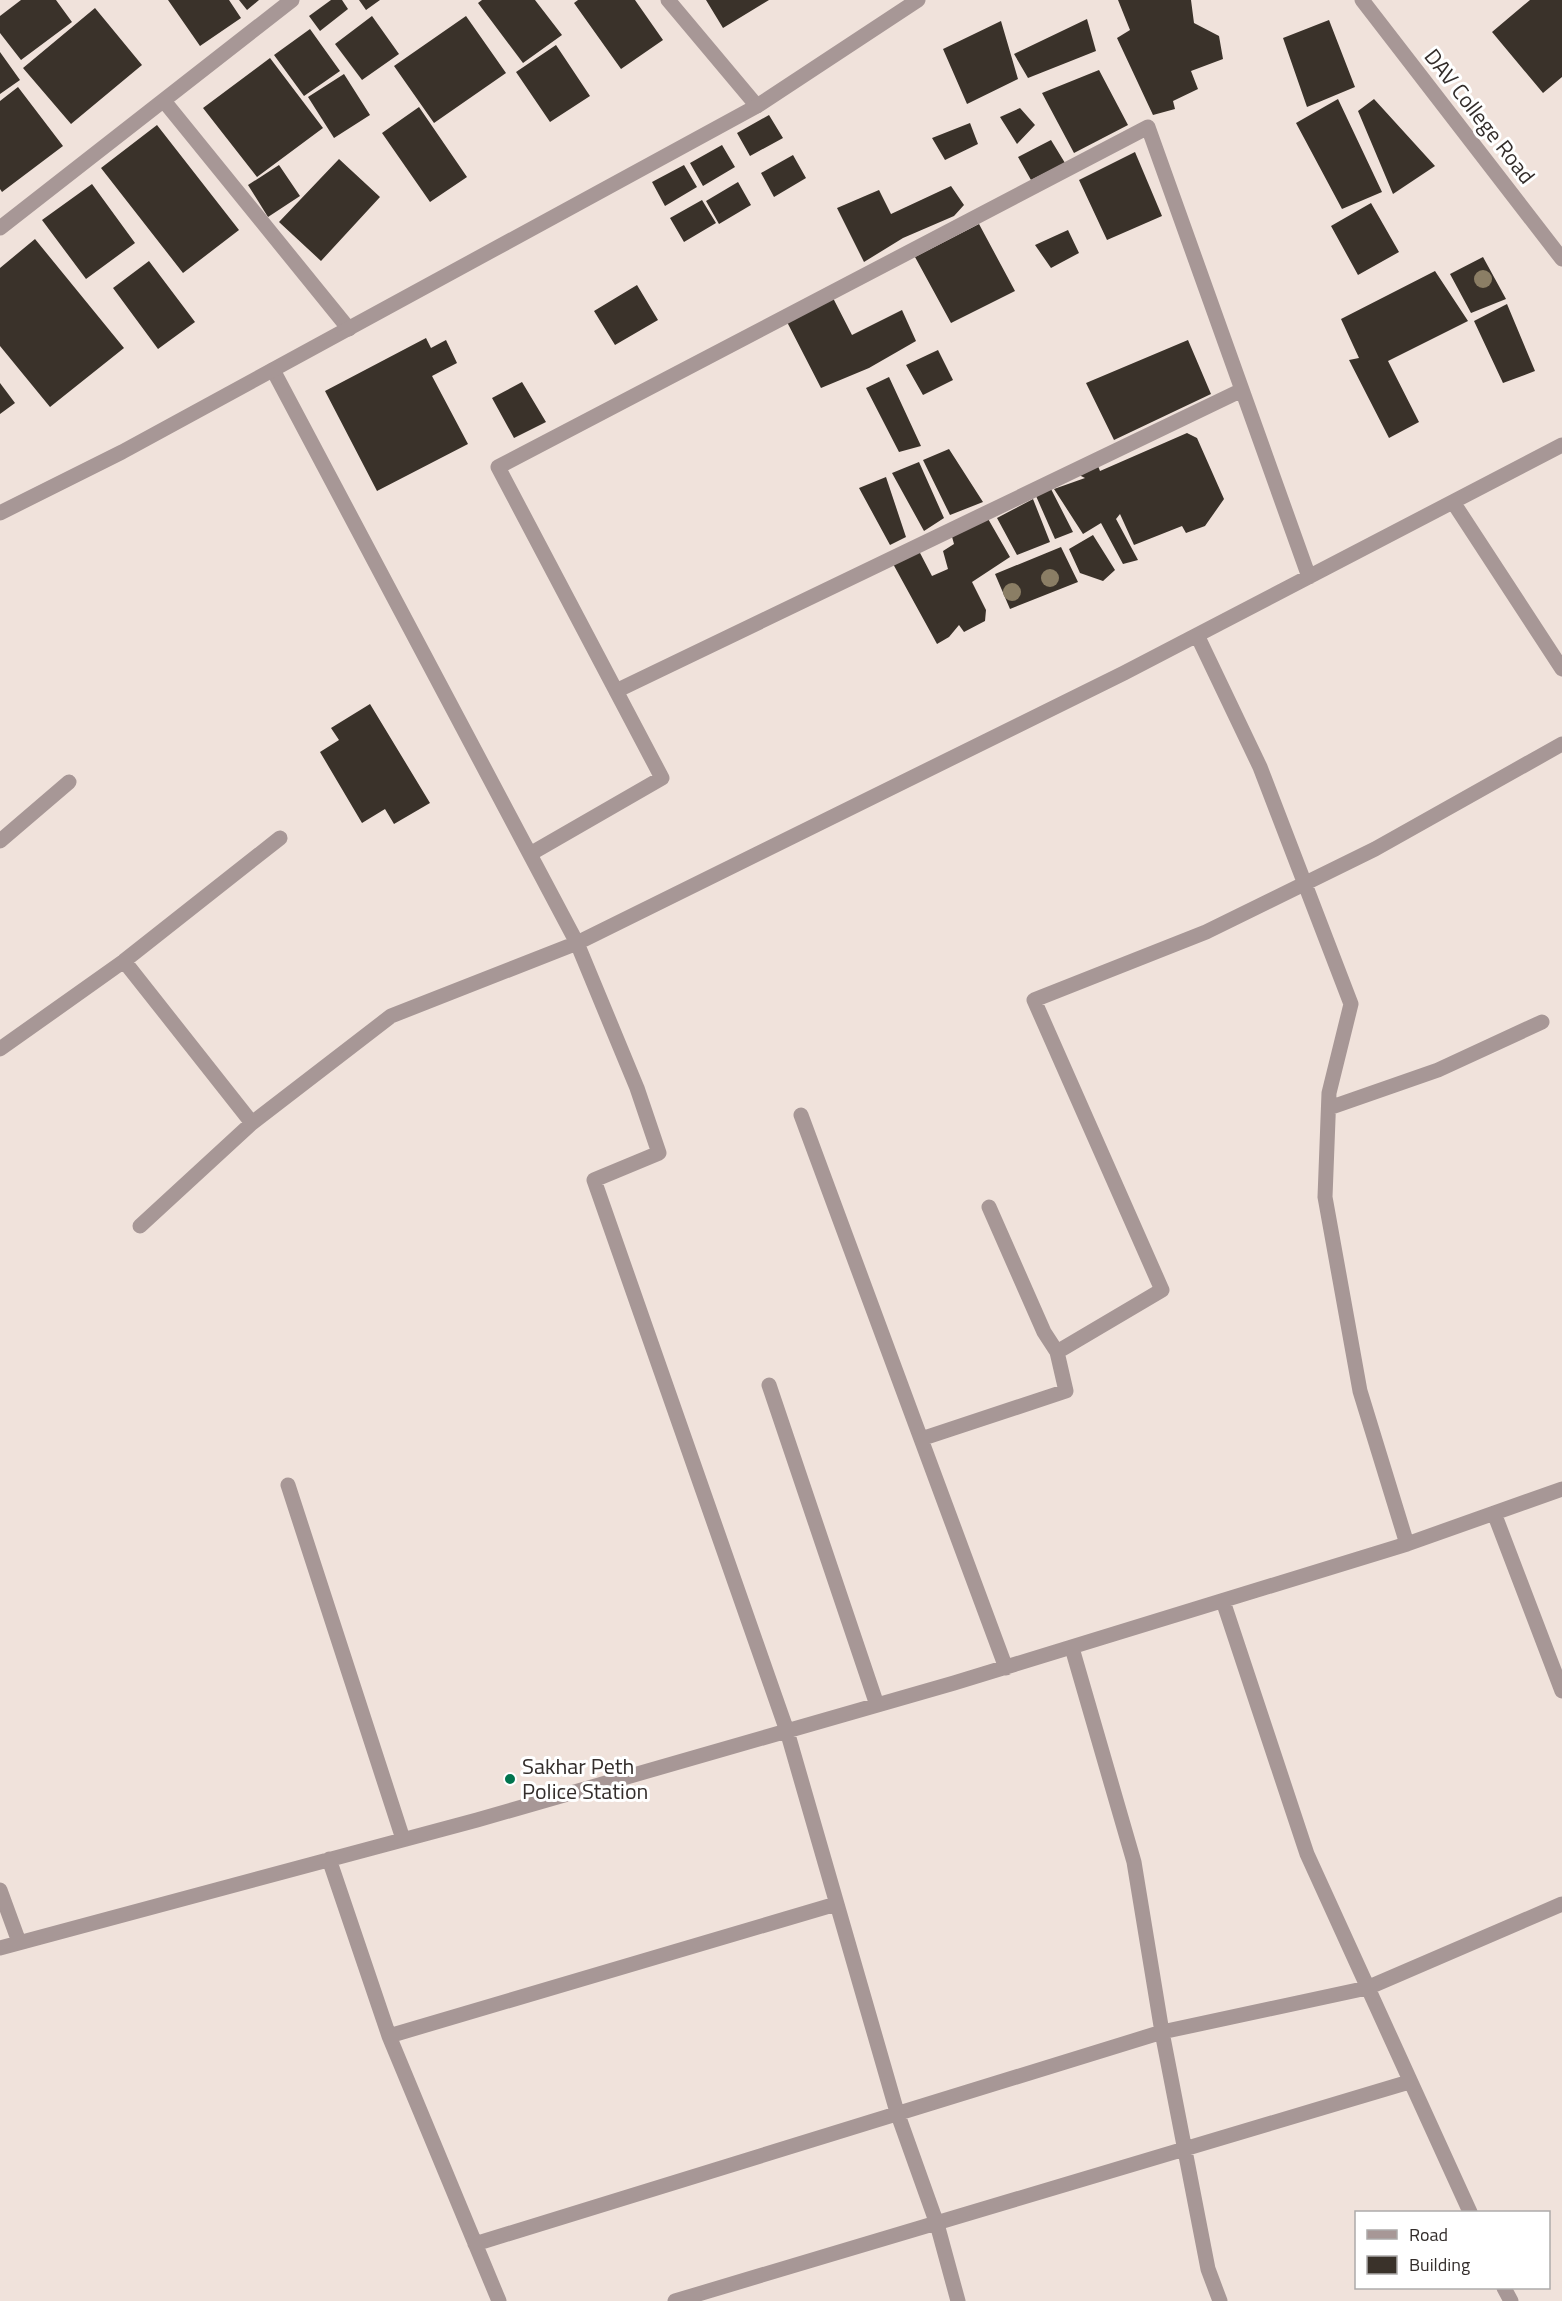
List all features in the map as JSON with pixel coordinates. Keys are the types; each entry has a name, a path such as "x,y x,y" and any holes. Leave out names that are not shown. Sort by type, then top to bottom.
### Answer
{"street":[{"path":"0,228 292,0"},
{"path":"668,0 757,106"},
{"path":"0,513 122,452 757,106 918,0"},
{"name":"DAV College Road","path":"1362,0 1562,259"},
{"path":"164,101 349,329"},
{"path":"530,854 662,778 498,468 1148,128 1309,577"},
{"path":"273,370 578,944 637,1088 659,1153 594,1180 787,1731 897,2112 937,2224 958,2301"},
{"path":"616,691 1242,390"},
{"path":"140,1226 252,1123 391,1016 578,944 1197,635 1562,445"},
{"path":"1453,502 1562,669"},
{"path":"1197,635 1260,767 1352,1004 1329,1093 1325,1197 1358,1380 1407,1544"},
{"path":"1057,1352 1162,1290 1034,1000 1206,932 1305,884 1375,849 1562,744"},
{"path":"0,841 69,782"},
{"path":"0,1049 124,961 280,838"},
{"path":"124,961 252,1123"},
{"path":"1329,1108 1438,1070 1542,1022"},
{"path":"801,1114 1006,1668"},
{"path":"921,1439 1066,1390 1057,1352 1044,1332 989,1207"},
{"path":"769,1385 877,1705"},
{"path":"288,1485 403,1839"},
{"path":"0,1948 403,1839 1006,1668 1407,1544 1562,1489"},
{"path":"1494,1513 1562,1691"},
{"path":"1223,1601 1306,1854 1470,2211"},
{"path":"1072,1648 1134,1862 1162,2032 1208,2269 1221,2301"},
{"path":"328,1859 389,2036 499,2301"},
{"path":"0,1890 19,1942"},
{"path":"389,2036 837,1904"},
{"path":"475,2244 1162,2032 1367,1988 1562,1904"},
{"path":"675,2301 1409,2082"}],"building":[{"path":"21,0 56,0 72,22 21,60 0,33 0,16"},
{"path":"168,0 229,0 241,18 200,46"},
{"path":"239,0 259,0 247,10"},
{"path":"331,0 342,0 348,9 320,31 309,16"},
{"path":"359,0 380,0 366,10"},
{"path":"482,0 535,0 562,35 523,63 478,3"},
{"path":"578,0 635,0 663,40 621,69 574,3"},
{"path":"706,0 769,0 723,28"},
{"path":"1118,0 1191,0 1194,23 1219,36 1223,59 1191,71 1198,89 1173,101 1175,109 1153,115 1117,38 1130,30"},
{"path":"1530,0 1562,0 1562,77 1543,93 1492,32"},
{"path":"95,8 142,65 71,124 23,68"},
{"path":"372,16 399,54 362,80 335,44"},
{"path":"466,16 506,73 434,123 394,66"},
{"path":"1087,19 1096,51 1028,78 1014,54"},
{"path":"1329,20 1355,87 1307,107 1283,38"},
{"path":"1001,21 1018,79 967,104 943,49"},
{"path":"310,29 340,71 304,96 274,55"},
{"path":"556,45 590,96 550,122 516,72"},
{"path":"0,52 20,80 0,94"},
{"path":"270,58 323,128 257,177 203,108"},
{"path":"1099,70 1128,125 1074,153 1042,93"},
{"path":"344,74 370,115 334,138 308,97"},
{"path":"18,87 63,146 2,192 0,189 0,101"},
{"path":"1338,99 1382,192 1342,209 1296,123"},
{"path":"1374,99 1435,166 1393,194 1358,111"},
{"path":"419,107 467,177 430,202 382,133"},
{"path":"1020,108 1035,125 1017,144 1000,117"},
{"path":"769,115 783,138 750,156 737,133"},
{"path":"970,123 978,144 945,160 932,138"},
{"path":"157,125 239,230 183,273 101,168"},
{"path":"1051,140 1065,163 1031,180 1018,157"},
{"path":"722,145 735,167 703,186 690,163"},
{"path":"1135,152 1162,216 1107,240 1079,180"},
{"path":"793,155 806,178 774,197 761,173"},
{"path":"339,159 380,197 321,261 279,222"},
{"path":"279,165 300,196 268,217 248,185"},
{"path":"684,165 697,187 665,206 652,182"},
{"path":"738,182 751,205 719,224 706,201"},
{"path":"92,184 135,243 86,279 42,220"},
{"path":"951,186 964,205 954,216 903,238 864,262 837,208 879,190 891,214"},
{"path":"702,200 716,223 684,242 670,218"},
{"path":"1371,203 1399,252 1358,275 1331,226"},
{"path":"979,224 1015,291 951,323 915,257"},
{"path":"1068,230 1079,253 1051,268 1035,245"},
{"path":"35,239 124,348 50,407 0,346 0,268"},
{"path":"1483,257 1506,299 1471,313 1450,274"},
{"path":"149,261 195,322 158,349 113,288"},
{"path":"1435,271 1468,321 1388,361 1419,422 1389,438 1349,360 1359,358 1341,319"},
{"path":"637,285 658,320 615,345 594,311"},
{"path":"833,298 852,335 902,310 916,341 869,368 821,388 787,322"},
{"path":"1507,304 1535,371 1503,383 1474,321"},
{"path":"426,338 431,348 446,340 457,363 432,376 468,444 377,491 325,391"},
{"path":"1188,340 1211,394 1114,440 1086,383"},
{"path":"938,350 953,380 923,395 906,365"},
{"path":"889,377 921,446 899,452 866,388"},
{"path":"522,382 546,422 514,438 492,398"},
{"path":"0,383 15,403 0,414"},
{"path":"1187,433 1197,438 1224,499 1205,526 1186,533 1182,526 1134,545 1120,514 1116,519 1138,560 1123,564 1101,523 1083,534 1054,489 1085,478 1079,475 1098,466 1100,471"},
{"path":"949,449 983,502 950,515 923,460"},
{"path":"919,462 944,518 924,531 892,473"},
{"path":"886,477 906,537 890,545 859,488"},
{"path":"1051,489 1073,532 1055,539 1036,496"},
{"path":"1033,499 1050,542 1017,555 997,518"},
{"path":"987,517 1010,557 972,582 986,610 985,621 964,632 959,625 949,637 937,644 892,562 919,551 932,576 948,569 943,551 954,544 951,533"},
{"path":"1093,535 1115,570 1103,581 1080,573 1069,549"},
{"path":"1061,547 1078,582 1010,609 995,574"},
{"path":"370,704 430,803 394,824 385,809 362,823 320,752 339,740 331,728"}],"place":[{"name":"Sakhar Peth Police Station","path":"510,1779"}]}
